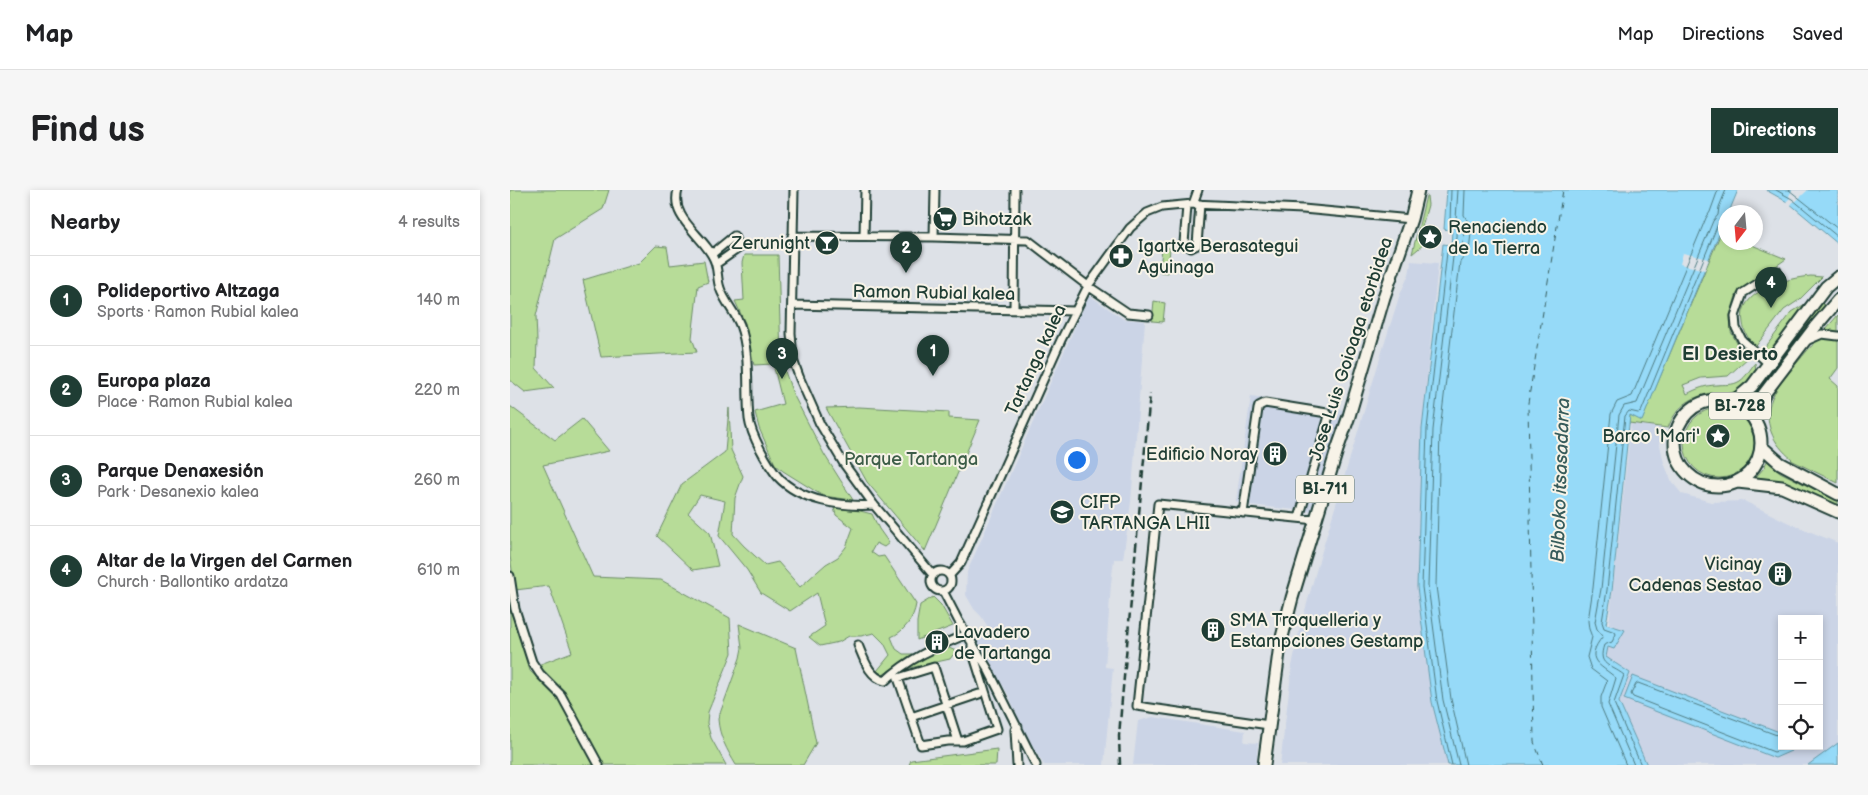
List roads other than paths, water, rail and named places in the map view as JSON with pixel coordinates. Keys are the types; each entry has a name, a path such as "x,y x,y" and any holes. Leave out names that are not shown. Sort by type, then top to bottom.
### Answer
{"main road":[{"name":"BI-711","path":"1411,219 1418,190"},
{"name":"Jose Luis Goioaga etorbidea","path":"1264,765 1280,645 1292,598 1384,297 1411,219"},
{"name":"BI-728","path":"1733,402 1752,386 1826,287 1838,277"},
{"name":"BI-728","path":"1754,418 1764,394 1803,342 1835,304"},
{"name":"BI-728","path":"1762,446 1762,437 1754,418 1745,408 1733,402 1719,399 1705,402 1692,408 1682,418 1676,431 1675,446 1678,459 1685,472 1696,480 1710,486 1724,486 1738,482 1782,487 1838,512"},
{"path":"1738,482 1750,473 1758,461 1762,446 1780,463 1838,494"}],"street":[{"path":"678,190 680,214 712,254 716,264 720,288 740,325 744,343 749,422 760,448 777,476 788,486 816,500 874,505"},
{"path":"794,190 791,333 793,360 820,424 844,464 874,505 933,575"},
{"path":"864,236 865,190"},
{"path":"934,190 934,237"},
{"path":"1014,309 1015,190"},
{"path":"1193,204 1197,245 1191,248 1184,243 1193,204 1198,190"},
{"name":"Tartanga kalea","path":"950,575 961,563 1088,286 1137,220 1153,209 1170,205 1193,204 1303,209 1411,219"},
{"path":"712,254 734,236 739,248 716,264"},
{"path":"792,236 1028,240 1088,286 1128,313 1149,315"},
{"path":"1769,364 1742,340 1736,328 1735,316 1743,293 1777,271"},
{"name":"Ramon Rubial kalea","path":"792,305 1075,311"},
{"path":"1803,342 1822,334 1838,336"},
{"name":"Jose Luis Goioaga etorbidea","path":"1243,512 1258,408 1262,404 1327,413 1329,416 1299,518"},
{"path":"1269,725 1137,706 1158,504 1316,520"},
{"path":"943,591 951,585 950,575 941,570 933,575 931,582 934,588 943,591 988,668 1036,765"},
{"path":"510,576 515,609 532,662 540,674 562,695 599,765"},
{"path":"858,645 873,675 878,680 885,681 898,668 913,658 967,634"},
{"path":"958,741 934,667 898,678 921,745 963,741 997,729 972,650 972,642"},
{"path":"911,717 979,694"},
{"path":"1017,765 1015,730 1018,728"}],"water":[{"name":"Bilboko itsasadarra","path":"1447,190 1738,190 1732,205 1718,205 1718,237 1642,421 1630,415 1612,591 1606,624 1625,630 1614,649 1608,647 1606,657 1630,673 1619,702 1647,765 1448,765 1432,702 1417,587 1422,429 1443,244 1451,245 1452,231 1444,229"},
{"path":"1766,190 1838,190 1838,244 1789,203"},
{"path":"1633,676 1778,731 1778,750 1791,751 1775,758 1624,699"},
{"path":"1838,743 1838,765 1808,765"}],"railway":[{"path":"1120,765 1119,736 1150,394"}],"place":[{"name":"Bihotzak","path":"945,219"},
{"name":"Renaciendo de la Tierra","path":"1430,237"},
{"name":"Zerunight","path":"827,243"},
{"name":"Igartxe Berasategui Aguinaga","path":"1121,256"},
{"name":"Europa plaza","path":"906,273"},
{"name":"Altar de la Virgen del Carmen","path":"1771,308"},
{"name":"Polideportivo Altzaga","path":"933,376"},
{"name":"Parque Denaxesión","path":"782,379"},
{"name":"Barco 'Mari'","path":"1718,436"},
{"name":"Edificio Noray","path":"1275,454"},
{"name":"CIFP TARTANGA LHII","path":"1062,512"},
{"name":"Vicinay Cadenas Sestao","path":"1780,574"},
{"name":"SMA Troquelleria y Estampciones Gestamp","path":"1213,630"},
{"name":"Lavadero de Tartanga","path":"937,642"}],"district":[{"name":"El Desierto","path":"1730,354"}],"park label":[{"name":"Parque Tartanga","path":"911,459"}]}
